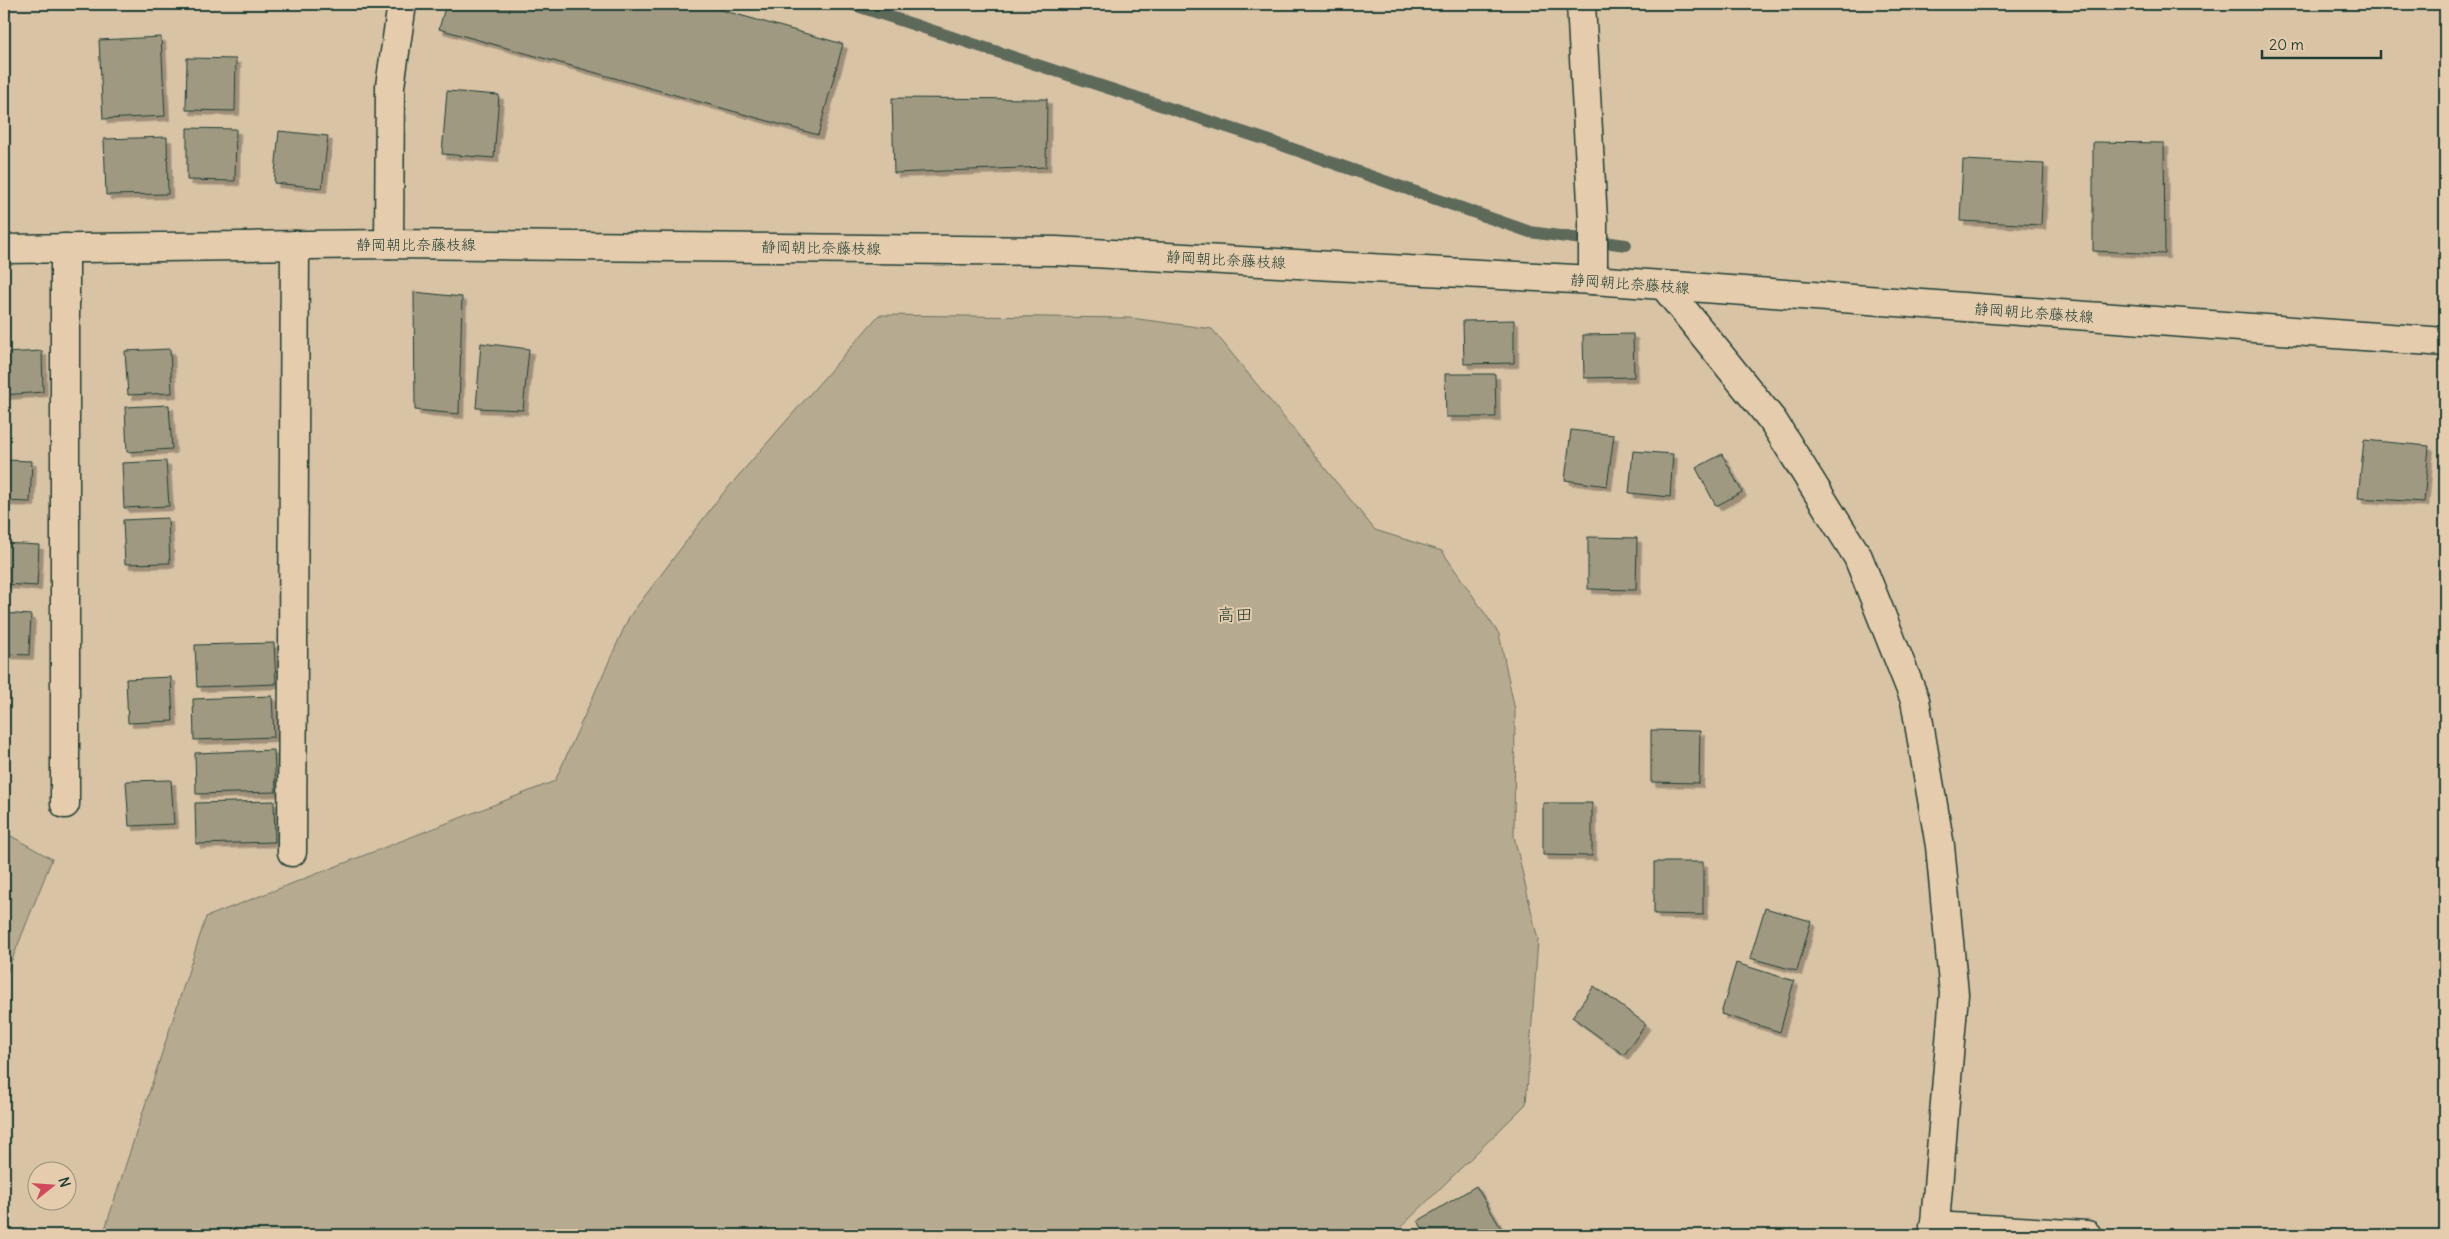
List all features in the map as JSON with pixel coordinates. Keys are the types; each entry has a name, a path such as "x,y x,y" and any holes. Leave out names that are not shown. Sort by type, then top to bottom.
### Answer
{"street":[{"path":"389,244 390,86 402,4"},
{"path":"1581,4 1593,220 1592,280"},
{"name":"静岡朝比奈藤枝線","path":"4,248 389,244 1056,251 1592,280 2445,342"},
{"path":"292,852 295,245"},
{"path":"65,248 65,804"},
{"path":"1665,286 1773,421 1858,557 1915,700 1940,846 1954,994 1934,1231 2088,1235"}],"shaded area":[{"path":"879,315 1131,318 1212,329 1375,530 1442,551 1499,634 1515,710 1514,836 1538,940 1526,1104 1393,1235 103,1235 206,917 555,781 629,617 719,498"},
{"path":"4,832 52,859 4,980"}],"building":[{"path":"446,4 700,4 843,44 818,135 439,29"},
{"path":"161,37 165,116 103,119 99,40"},
{"path":"187,58 236,59 235,111 186,110"},
{"path":"447,91 499,95 494,158 442,154"},
{"path":"892,98 1047,99 1046,167 894,173"},
{"path":"187,128 236,129 235,181 187,180"},
{"path":"279,131 328,136 322,188 274,183"},
{"path":"167,137 168,194 106,195 104,139"},
{"path":"2093,142 2164,143 2165,254 2093,251"},
{"path":"1963,160 2044,164 2041,225 1960,221"},
{"path":"414,292 462,297 459,414 415,410"},
{"path":"1514,320 1514,363 1464,364 1463,321"},
{"path":"1633,334 1634,377 1584,378 1583,335"},
{"path":"481,343 529,349 523,410 476,408"},
{"path":"170,349 172,393 128,395 125,351"},
{"path":"42,351 43,392 4,395 4,353"},
{"path":"1445,374 1495,374 1496,417 1446,417"},
{"path":"169,405 172,449 127,452 125,407"},
{"path":"1571,430 1614,435 1607,486 1565,480"},
{"path":"2364,440 2429,446 2424,502 2358,498"},
{"path":"1633,451 1673,454 1670,497 1629,493"},
{"path":"1722,454 1742,492 1716,506 1696,468"},
{"path":"4,460 32,461 30,502 4,501"},
{"path":"166,461 169,506 124,508 122,463"},
{"path":"168,518 170,563 125,564 123,520"},
{"path":"1588,537 1637,538 1636,590 1588,589"},
{"path":"4,543 39,545 37,586 4,584"},
{"path":"4,613 31,615 29,655 4,654"},
{"path":"274,643 276,684 197,687 195,645"},
{"path":"171,677 173,721 128,723 126,679"},
{"path":"272,696 274,737 194,740 193,699"},
{"path":"1651,730 1700,731 1699,783 1651,782"},
{"path":"274,750 276,792 196,794 195,753"},
{"path":"171,780 174,824 129,826 126,781"},
{"path":"274,801 275,842 196,844 195,803"},
{"path":"1543,803 1592,803 1592,856 1543,855"},
{"path":"1654,862 1703,862 1703,915 1654,914"},
{"path":"1765,908 1811,921 1797,971 1750,958"},
{"path":"1736,963 1794,981 1780,1032 1721,1014"},
{"path":"1594,986 1646,1024 1624,1055 1572,1017"},
{"path":"1476,1186 1505,1235 1426,1235 1418,1221"}],"waterway":[{"path":"851,4 1273,142 1530,232 1626,245"}],"district":[{"name":"高田","path":"1235,615"}]}
